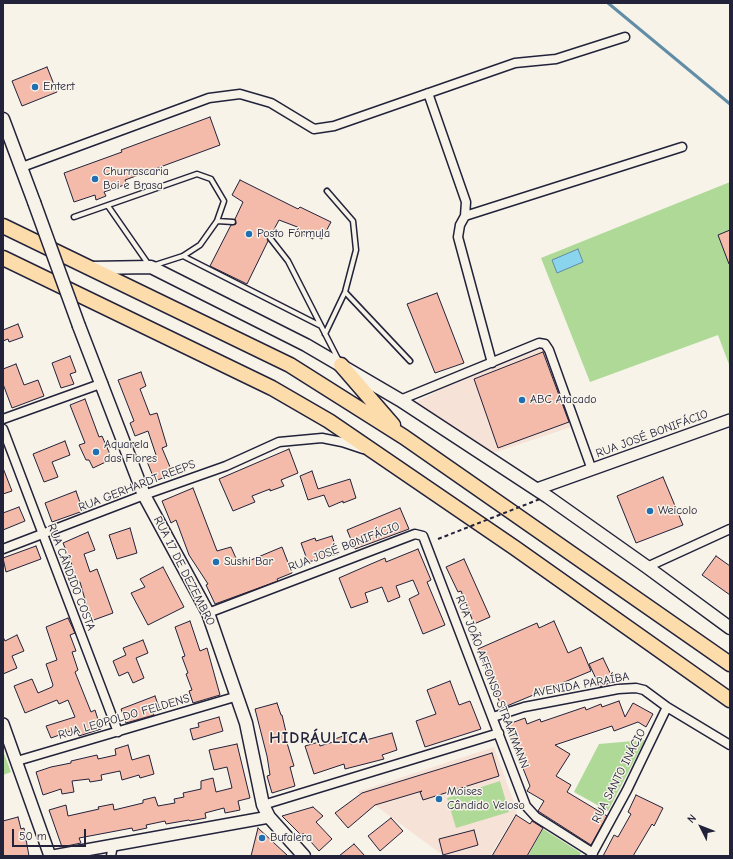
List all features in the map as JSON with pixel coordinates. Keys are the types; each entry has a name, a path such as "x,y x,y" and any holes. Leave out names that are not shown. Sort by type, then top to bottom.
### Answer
{"highway":[{"path":"3,226 290,365 404,437 730,664"},
{"path":"3,258 272,388 329,421 514,548 730,700"},
{"path":"341,365 404,437"}],"main road":[{"name":"RUA 17 DE DEZEMBRO","path":"3,119 144,495 208,613 238,696 246,723 263,805 269,816 304,856"},
{"path":"88,268 151,267 306,345 400,400 647,566 730,628"},
{"path":"706,684 730,704"}],"street":[{"path":"22,167 209,98 240,94 252,97 271,103 314,129 334,126 515,63 556,59 624,38"},
{"path":"428,93 466,202 465,216 460,225 458,237 492,363"},
{"path":"465,216 682,147"},
{"path":"400,400 539,343 545,344 549,350 592,470"},
{"path":"3,420 102,383"},
{"name":"RUA JOSÉ BONIFÁCIO","path":"539,494 592,470 730,420"},
{"name":"RUA CÂNDIDO COSTA","path":"3,429 118,732"},
{"name":"RUA GERHARDT REEPS","path":"3,549 43,535 144,495 226,466 279,442 322,438 342,442 383,458"},
{"path":"647,566 730,530"},
{"name":"RUA JOSÉ BONIFÁCIO","path":"208,613 415,534 423,536"},
{"name":"RUA JOÃO AFFONSO STRAATMANN","path":"423,536 526,806 536,817 592,854"},
{"name":"AVENIDA PARAÍBA","path":"493,717 524,707 618,689 636,688 644,690 667,707 730,745"},
{"name":"RUA LEOPOLDO FELDENS","path":"17,761 238,696"},
{"name":"RUA SANTO INÁCIO","path":"592,854 627,790 667,707"},
{"path":"3,724 50,856"},
{"path":"263,805 499,733"},
{"path":"53,856 112,851 269,816"}],"lane":[{"path":"74,217 197,174 211,179 224,201 217,221 200,245 183,256 151,267 108,206"},
{"path":"325,334 345,292 356,250 353,221 327,191"},
{"path":"217,221 233,222"},
{"path":"270,238 288,260 341,365"},
{"path":"183,256 321,326"},
{"path":"345,292 410,361"}],"path":[{"path":"438,539 539,494"}],"shaded area":[{"name":"ABC Atacado","path":"545,347 574,426 493,453 416,402 444,388"},
{"name":"Moises Cândido Veloso","path":"494,747 517,811 490,856 444,856 357,792"}],"green space":[{"path":"730,182 730,367 718,335 590,382 541,258"},
{"path":"645,740 608,811 574,792 599,744"},
{"path":"3,751 11,772 3,775"},
{"path":"500,781 509,812 456,828 447,798"},
{"path":"543,829 581,853 579,856 528,856"}],"water":[{"path":"578,249 583,262 557,273 552,260"}],"building":[{"name":"Enter.t","path":"47,67 57,92 22,106 12,81"},
{"path":"210,117 220,145 125,180 127,184 104,192 106,196 96,200 95,195 74,202 64,173"},
{"name":"Posto Fórmula","path":"240,180 298,209 300,207 331,222 322,239 315,236 313,239 298,232 300,228 279,220 271,235 267,236 268,241 247,284 210,266 231,225 236,224 235,219 243,202 232,195"},
{"path":"730,230 730,263 729,264 718,235"},
{"path":"437,293 464,363 435,373 407,304"},
{"path":"18,324 23,337 9,342 8,339 3,341 3,330"},
{"name":"ABC Atacado","path":"543,352 569,422 498,448 474,379"},
{"path":"70,356 76,372 70,374 74,384 61,388 52,363"},
{"path":"16,364 24,385 38,380 44,396 12,408 3,384 3,369"},
{"path":"141,372 146,386 140,389 150,415 157,413 167,446 162,448 173,474 155,481 146,459 156,455 148,431 135,436 130,423 134,421 118,380"},
{"path":"85,399 99,437 102,436 112,459 93,468 89,460 86,460 79,445 85,443 70,405"},
{"path":"65,441 70,455 52,462 58,477 44,482 33,454"},
{"path":"289,449 298,473 281,480 284,486 270,491 270,489 252,496 255,502 233,511 219,479"},
{"path":"3,468 12,491 3,494"},
{"path":"312,471 318,489 350,479 356,498 343,503 343,501 329,507 324,495 308,500 300,476"},
{"name":"Weicolo","path":"663,477 683,525 636,543 617,496"},
{"path":"193,488 217,551 231,547 239,565 282,547 292,573 277,579 278,581 215,604 206,585 208,584 189,555 176,520 171,523 162,501"},
{"path":"76,491 83,511 52,522 45,503"},
{"path":"19,507 25,521 3,530 3,513"},
{"path":"400,508 409,529 355,549 347,530"},
{"path":"130,528 137,553 117,559 109,535"},
{"path":"88,532 95,550 84,554 90,572 97,569 113,613 91,621 80,582 77,583 72,565 63,543"},
{"path":"332,536 338,554 308,562 301,543 315,538 316,541"},
{"path":"36,546 41,559 6,572 3,558"},
{"path":"418,549 431,580 427,582 445,625 423,634 409,599 419,594 413,580 396,586 400,597 388,602 382,587 365,593 368,602 351,608 339,578 385,558 386,562"},
{"path":"716,556 730,566 730,595 702,575"},
{"path":"464,559 490,617 474,624 461,591 458,592 446,567"},
{"path":"163,567 184,607 148,625 131,593 145,587 140,579"},
{"path":"68,618 75,633 70,635 76,651 72,652 78,670 75,672 91,712 95,710 101,729 79,736 76,729 51,738 46,726 75,717 68,700 59,704 57,700 25,713 14,686 32,679 38,693 52,687 53,685 46,664 57,660 46,627"},
{"path":"190,621 200,651 207,648 220,695 193,703 189,691 192,690 186,674 188,673 182,657 185,656 175,627"},
{"path":"554,621 568,653 581,647 591,671 502,708 478,649 537,623 539,628"},
{"path":"17,635 24,651 12,656 17,668 3,674 3,637 5,641"},
{"path":"143,640 148,653 136,658 144,678 133,683 128,672 119,676 113,661 126,655 123,648"},
{"path":"603,658 614,681 600,687 589,664"},
{"path":"450,681 459,705 470,701 481,729 425,747 416,721 436,714 427,690"},
{"path":"155,696 160,710 153,713 154,715 126,723 121,709"},
{"path":"619,701 625,717 633,703 653,714 646,727 638,722 614,731 612,726 555,745 570,754 556,776 571,785 567,792 607,816 591,845 538,811 544,801 527,791 530,786 506,725 525,718 527,724 540,719 541,722 585,707 586,710 601,704 602,707"},
{"path":"277,703 282,715 286,732 284,733 294,766 290,767 295,786 272,793 267,776 270,775 267,756 255,709"},
{"path":"219,717 223,731 193,740 190,729 199,727 198,723"},
{"path":"392,733 397,750 382,755 384,759 345,769 344,764 314,774 305,746 319,742 320,746 336,741 335,739 348,734 351,744"},
{"path":"237,744 250,798 238,801 240,810 225,813 224,808 205,813 206,818 166,824 165,821 146,825 147,828 133,831 132,828 79,838 81,843 62,847 49,810 66,805 68,816 99,809 98,807 113,804 114,810 143,803 143,800 155,797 158,806 175,803 174,799 184,797 183,793 201,789 201,781 213,778 216,792 232,788 227,767 214,770 209,750"},
{"path":"128,745 132,760 149,755 154,774 140,778 139,775 122,780 120,771 101,775 102,780 90,782 89,779 72,781 74,792 62,794 61,789 43,795 36,772 71,763 71,761 97,755 98,759 116,755 115,749"},
{"path":"492,753 499,776 423,800 420,792 422,791 375,805 348,828 335,813 362,793"},
{"path":"636,795 663,808 654,826 652,824 633,856 603,856 614,835 618,837 631,814 628,812"},
{"path":"313,807 323,816 316,822 332,839 319,851 303,833 301,835 282,816"},
{"path":"516,815 530,824 532,821 543,828 527,856 492,856"},
{"path":"18,817 21,829 24,828 29,856 3,856 3,821"},
{"path":"391,818 403,831 380,851 368,836"},
{"path":"258,828 288,856 251,856"},
{"path":"474,830 478,845 443,855 439,839"},
{"path":"354,844 365,856 339,856"}],"waterway":[{"path":"608,3 730,104"}],"place":[{"name":"Enter.t","path":"35,87"},
{"name":"Churrascaria Boi e Brasa","path":"95,179"},
{"name":"Posto Fórmula","path":"249,234"},
{"name":"ABC Atacado","path":"522,400"},
{"name":"Aquarela das Flores","path":"96,452"},
{"name":"Weicolo","path":"650,511"},
{"name":"Sushi Bar","path":"216,562"},
{"name":"Moises Cândido Veloso","path":"439,799"},
{"name":"Bufalera","path":"262,838"}],"district":[{"name":"HIDRÁULICA","path":"319,738"}]}
